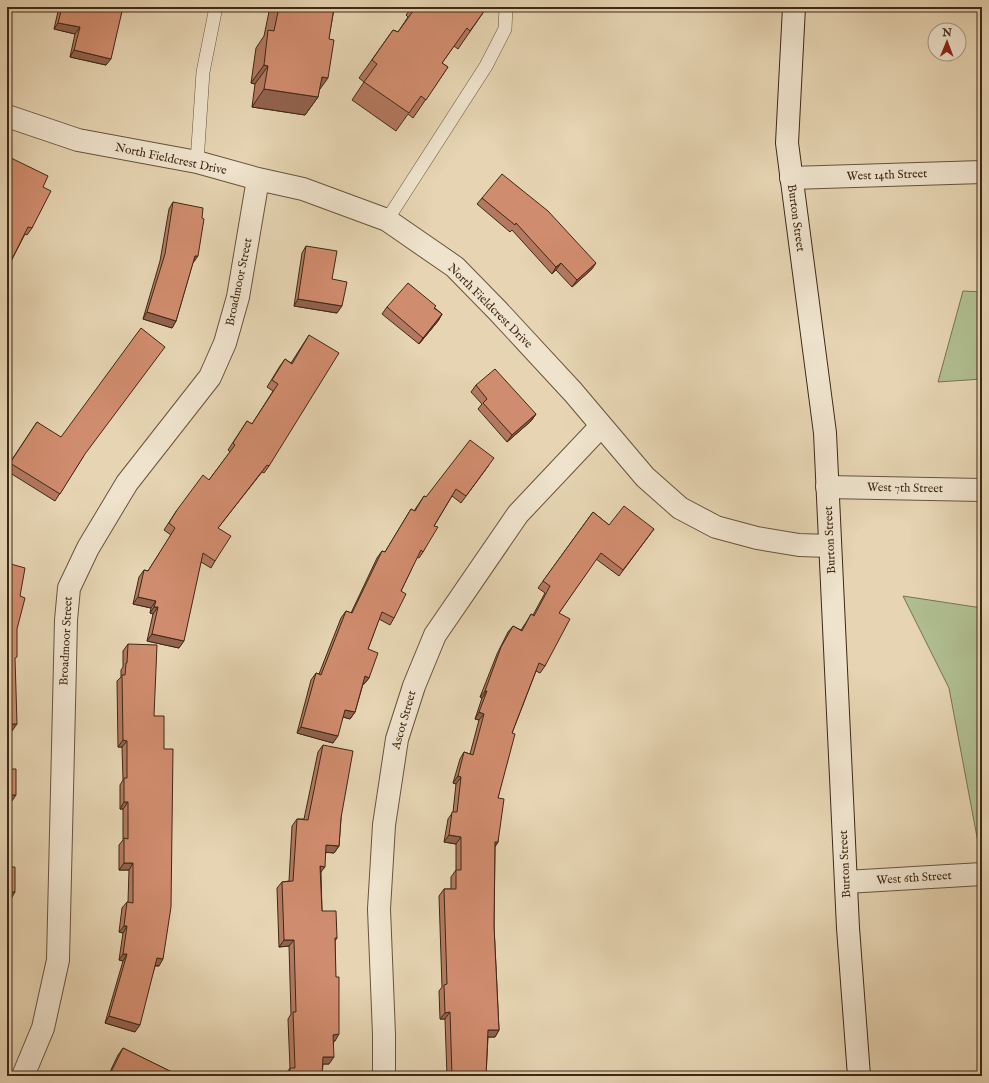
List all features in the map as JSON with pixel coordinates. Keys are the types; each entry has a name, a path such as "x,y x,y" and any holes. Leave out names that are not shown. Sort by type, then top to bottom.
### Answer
{"street":[{"name":"Burton Street","path":"794,7 787,143 825,433 846,882 859,1076"},
{"name":"North Fieldcrest Drive","path":"7,116 78,140 197,162 258,179 303,189 387,220 454,267 568,387 645,477 680,508 716,527 757,538 799,545 830,546"},
{"name":"West 14th Street","path":"791,178 982,172"},
{"name":"Broadmoor Street","path":"23,1076 43,1028 58,960 65,635 69,588 88,548 127,483 210,377 225,343 238,297 258,179"},
{"name":"Ascot Street","path":"384,1076 384,1035 379,909 384,825 397,739 414,686 435,636 518,514 601,426"},
{"name":"West 7th Street","path":"827,487 982,490"},
{"name":"West 6th Street","path":"846,882 982,874"}],"lane":[{"path":"197,162 203,72 216,7"},
{"path":"387,220 486,66 505,29 506,7"}],"green space":[{"path":"963,291 982,292 982,379 938,382"},
{"path":"903,596 982,608 982,855 980,853 949,688"}],"building":[{"path":"62,7 123,7 111,59 74,50 80,27 58,23"},
{"path":"279,7 334,7 329,39 334,40 328,78 322,77 318,97 264,89 268,66 264,65 268,30 274,31"},
{"path":"416,7 487,7 470,31 467,28 442,63 448,67 426,100 421,96 409,113 364,82 377,64 372,60 393,30 398,32"},
{"path":"11,158 48,176 43,187 51,191 32,228 28,227 7,269 7,165"},
{"path":"502,174 548,211 596,263 577,280 561,263 556,267 516,223 515,225 482,198"},
{"path":"173,202 203,208 202,218 204,219 198,256 195,256 176,321 147,312 165,254"},
{"path":"306,246 337,251 332,279 347,282 342,306 298,299"},
{"path":"408,283 436,306 434,308 442,314 423,338 387,307"},
{"path":"141,328 165,347 85,454 60,494 10,463 37,422 61,437"},
{"path":"309,335 339,353 269,466 267,465 218,528 231,536 215,561 203,553 184,641 152,634 158,607 154,607 156,601 138,597 144,570 148,571 175,528 169,523 177,510 203,475 209,480 235,445 233,443 247,421 252,424 278,384 272,380 285,359 292,364"},
{"path":"495,369 536,414 512,435 483,403 487,399 476,385"},
{"path":"470,440 494,458 466,496 456,489 434,526 438,527 423,552 421,550 401,591 406,594 394,618 382,612 368,649 378,653 369,678 365,676 355,712 345,710 338,736 301,727 316,673 321,675 346,611 352,613 382,551 385,552 411,509 415,511 424,496 426,497"},
{"path":"624,506 654,529 623,570 601,553 559,613 570,619 545,666 539,663 512,733 515,734 498,798 504,799 498,842 495,842 494,926 499,1030 488,1030 486,1076 452,1076 450,1012 445,1013 444,985 447,984 444,889 456,889 456,870 461,870 461,837 449,835 452,812 457,812 461,777 458,776 464,752 473,755 484,714 479,712 487,691 485,691 501,647 513,626 522,631 531,614 534,616 550,586 543,581 593,512 609,525"},
{"path":"7,563 25,568 20,596 25,598 17,629 17,657 15,658 17,724 10,724 11,769 16,769 16,795 7,795"},
{"path":"128,644 157,645 154,716 164,716 164,749 173,749 171,907 163,959 157,958 140,1025 109,1016 127,954 123,954 127,926 124,926 127,902 133,903 133,863 124,863 124,838 128,839 128,802 124,802 124,778 127,778 127,741 123,740 122,675 125,675"},
{"path":"323,745 353,751 341,818 339,846 326,845 325,867 320,866 322,911 336,911 337,938 335,938 336,977 339,977 339,1034 333,1035 334,1057 323,1057 322,1076 290,1076 290,1068 295,1068 293,1012 296,1012 294,940 284,940 282,882 293,881 297,819 308,820"},
{"path":"7,867 15,867 15,892 7,892"},
{"path":"123,1048 180,1076 109,1076"}]}
